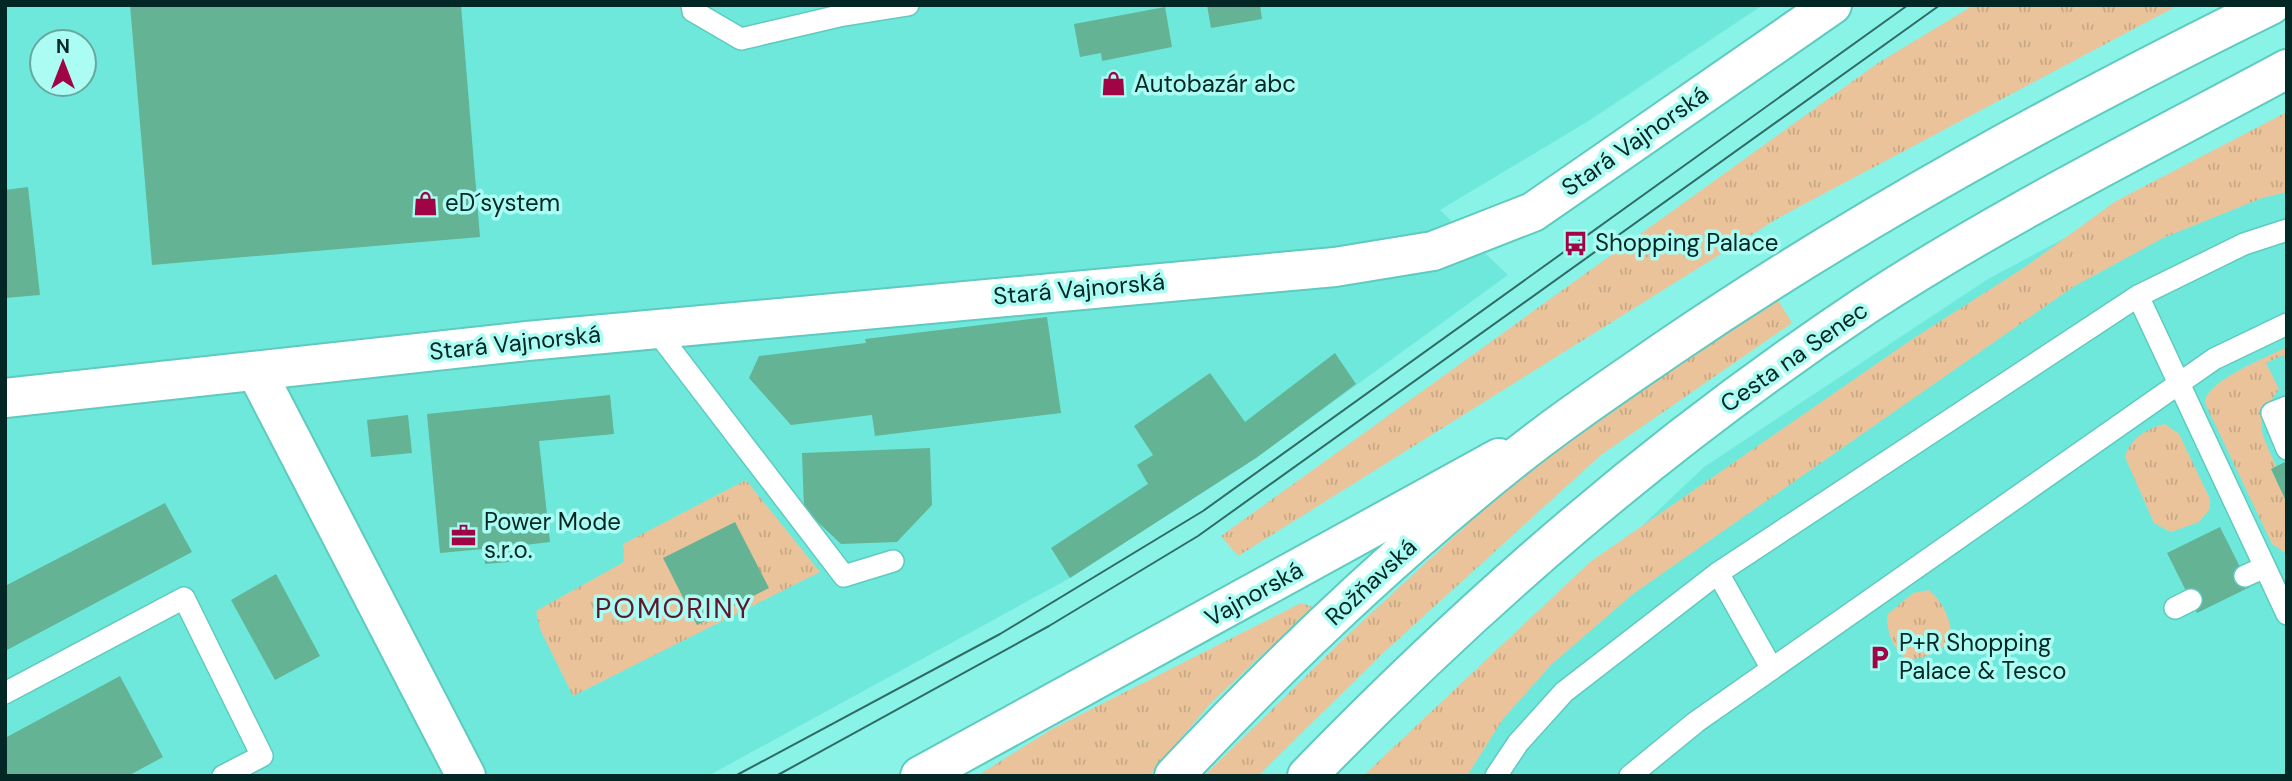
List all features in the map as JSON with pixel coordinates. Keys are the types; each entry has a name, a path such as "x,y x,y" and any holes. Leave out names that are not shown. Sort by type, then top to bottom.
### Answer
{"main road":[{"name":"Stará Vajnorská","path":"5,398 655,329 1335,267 1433,251 1533,212 1832,5"},
{"path":"1584,406 1741,299 1866,221 2083,99 2271,5"},
{"name":"Cesta na Senec","path":"1307,776 1460,624 1567,528 1701,423 1866,306 1990,231 2287,69"},
{"path":"256,371 466,776"},
{"name":"Vajnorská","path":"920,776 1312,562 1584,406"},
{"name":"Rožňavská","path":"1174,776 1295,653 1435,524 1584,406"}],"lane":[{"path":"692,8 741,40 842,11 908,5"},
{"path":"1496,776 1518,743 1564,692 1718,573 2138,296 2244,244 2287,230"},
{"path":"2138,296 2274,576 2287,614"},
{"path":"1630,776 1696,722 2214,359 2287,324"},
{"path":"655,329 844,576 892,561"},
{"path":"2287,407 2272,413 2287,449"},
{"path":"1718,573 1772,669"},
{"path":"2245,576 2274,576"},
{"path":"5,693 184,598 262,756 223,776"}],"shaded area":[{"path":"5,5 1763,5 1587,122 1440,210 1508,275 1256,458 1070,578 708,776 5,776"},
{"path":"2287,119 2287,776 1378,776 1704,467 1988,279"}],"green space":[{"path":"1974,5 2175,7 1780,217 1238,556 1221,536 1878,63"},
{"path":"2287,112 2287,192 2262,198 2163,238 2073,287 1633,594 1551,665 1503,719 1467,776 1363,776 1590,562 1911,340 2025,267 2116,201"},
{"path":"1776,297 1792,323 1601,455 1382,654 1258,776 1204,776 1351,632 1524,472"},
{"path":"2287,347 2287,363 2283,355 2266,363 2279,389 2265,411 2261,426 2276,466 2271,469 2287,503 2287,554 2272,544 2205,403 2215,386 2226,378"},
{"path":"2165,424 2179,434 2210,499 2210,509 2199,522 2171,532 2154,523 2125,457 2140,435"},
{"path":"746,480 820,572 573,696 540,629 536,611 624,562 623,544"},
{"path":"1929,590 1946,612 1952,640 1931,654 1907,660 1892,640 1887,615 1913,593"},
{"path":"1301,603 1313,607 1210,704 1149,776 977,776 1052,729"}],"building":[{"path":"130,5 461,5 480,237 152,265"},
{"path":"1207,5 1260,5 1262,19 1211,28"},
{"path":"1165,7 1172,47 1102,61 1101,53 1080,57 1074,24"},
{"path":"28,187 40,295 5,298 5,190"},
{"path":"1047,317 1061,413 875,436 872,415 791,425 749,378 759,356 866,343 865,339"},
{"path":"1335,353 1356,384 1256,458 1070,578 1051,548 1148,484 1137,465 1153,455 1134,426 1210,373 1245,422"},
{"path":"610,395 614,434 539,441 550,542 508,547 509,562 485,564 484,549 440,553 427,414"},
{"path":"408,415 412,453 371,457 367,420"},
{"path":"930,448 932,505 897,542 841,544 804,509 802,453"},
{"path":"2287,461 2287,503 2271,469"},
{"path":"165,503 192,552 5,651 5,586"},
{"path":"735,522 769,588 697,625 663,558"},
{"path":"2220,527 2250,587 2197,613 2167,553"},
{"path":"276,574 320,656 275,680 231,600"},
{"path":"120,676 163,757 128,776 5,776 5,738"}],"tram line":[{"path":"735,776 1000,634 1203,511 1908,5"},
{"path":"776,776 1049,626 1198,536 1940,5"}],"place":[{"name":"Autobazár abc","path":"1114,84"},
{"name":"eD´system","path":"425,203"},
{"name":"Shopping Palace","path":"1575,243"},
{"name":"Power Mode s.r.o.","path":"464,536"},
{"name":"P+R Shopping Palace & Tesco","path":"1879,657"}],"district":[{"name":"POMORINY","path":"674,608"}]}
